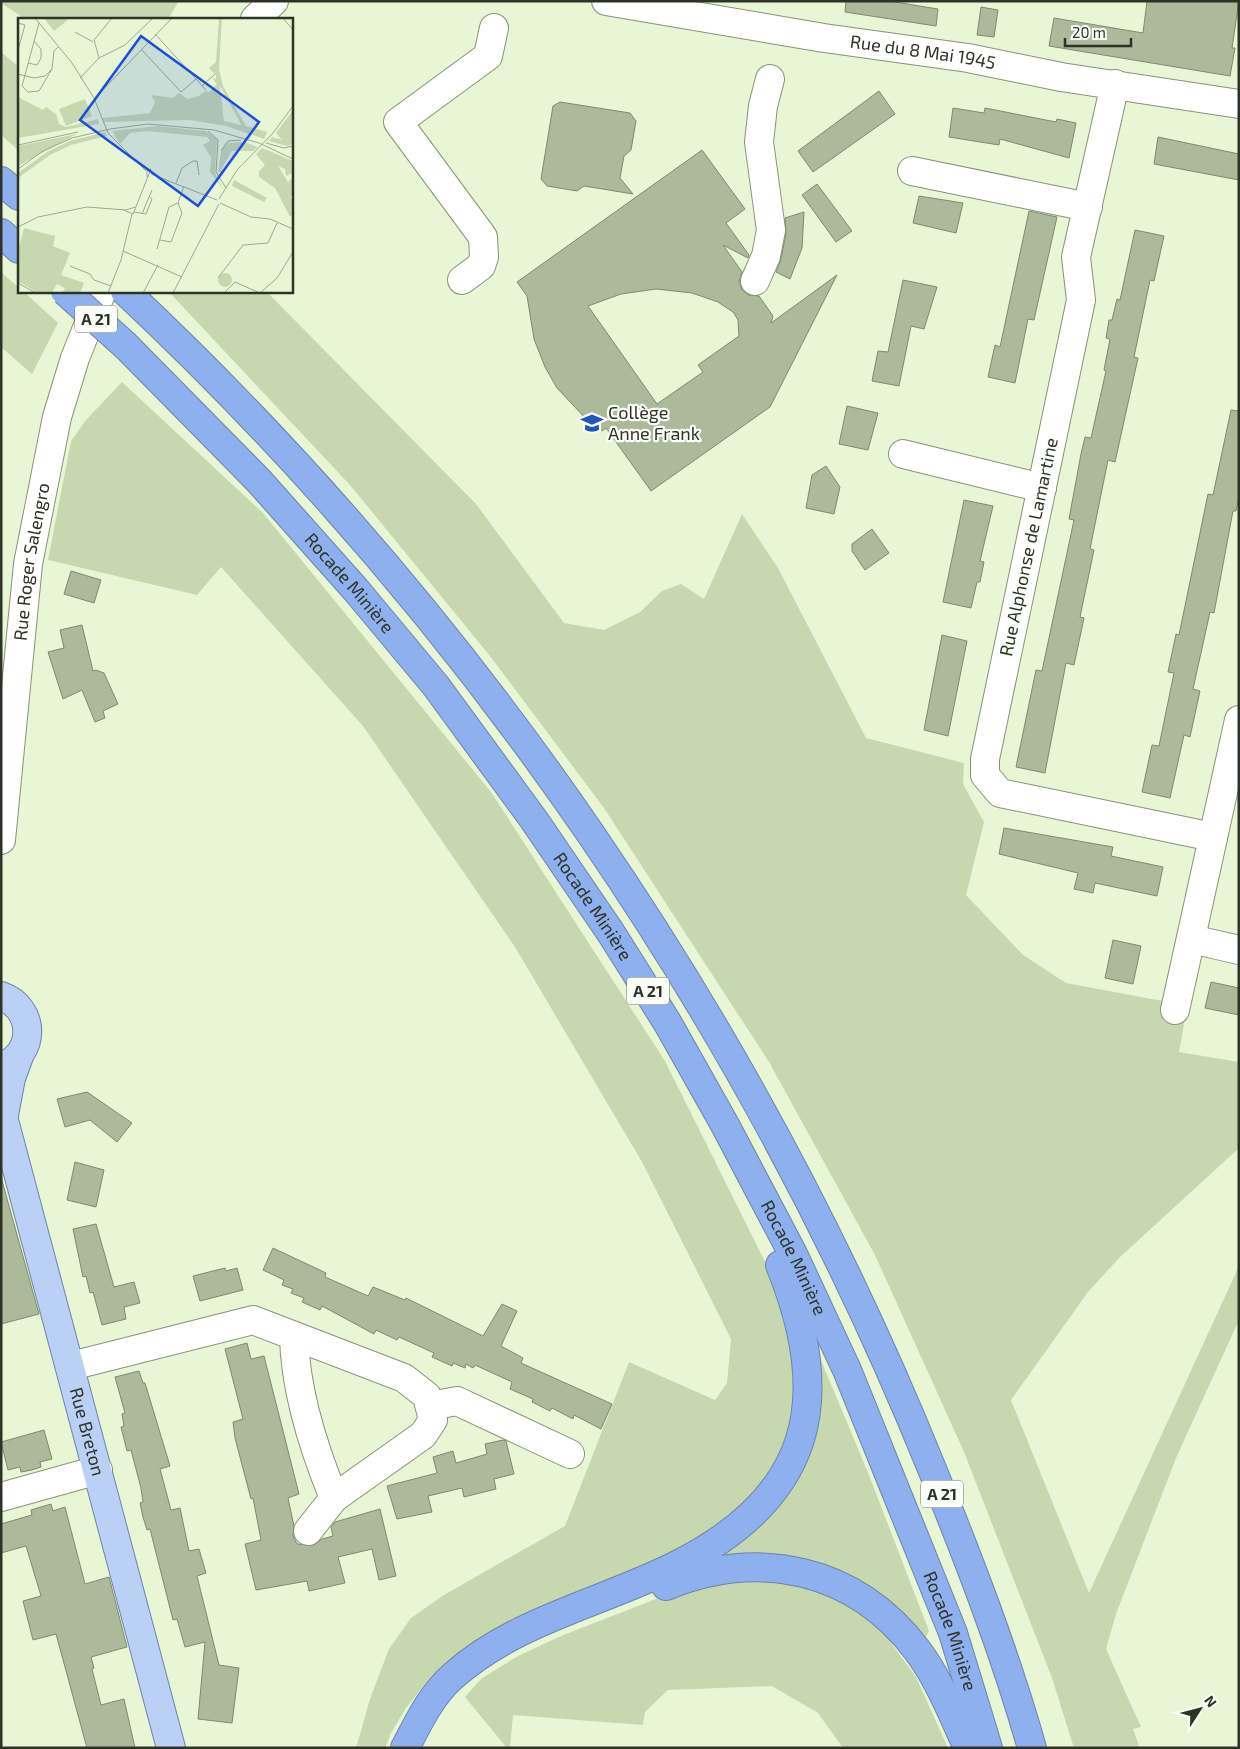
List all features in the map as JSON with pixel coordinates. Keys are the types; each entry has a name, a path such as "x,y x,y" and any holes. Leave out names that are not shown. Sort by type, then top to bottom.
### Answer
{"highway":[{"path":"1,181 18,195"},
{"path":"1,233 18,248"},
{"name":"Rocade Minière","path":"67,292 126,346 259,481 356,590 436,686 534,820 611,933 667,1022 725,1125 793,1254 847,1370 953,1633 988,1748"},
{"name":"A 21","path":"125,292 156,321 321,492 427,616 560,790 678,968 765,1116 801,1183 910,1414 983,1597 1032,1748"},
{"path":"405,1748 434,1697 451,1677 470,1662 524,1630 674,1566 702,1552 728,1534 764,1502 784,1477 798,1450 809,1388 805,1348 792,1295 749,1198 725,1125"},
{"path":"424,1748 442,1711 462,1686 481,1670 532,1640 688,1577 724,1569 766,1566 805,1573 839,1585 866,1600 894,1625 917,1650 937,1682 968,1748"}],"main road":[{"name":"Rue Breton","path":"4,994 20,1008 26,1019 29,1032 26,1045 10,1062 12,1078 3,1112 171,1748"}],"street":[{"path":"250,1 250,18"},
{"path":"256,18 274,1"},
{"name":"Rue du 8 Mai 1945","path":"606,1 824,38 968,58 1061,76 1239,104"},
{"path":"462,280 481,266 484,257 483,237 398,122 488,56 494,28"},
{"path":"755,281 766,256 771,230 759,142 763,106 770,79"},
{"name":"Rue Alphonse de Lamartine","path":"1116,84 1076,257 1081,300 985,759 985,775 1000,793 1213,837"},
{"path":"912,171 1088,207"},
{"name":"Rue Roger Salengro","path":"1,840 8,696 28,564 57,417 75,358 102,292"},
{"path":"903,454 1042,488"},
{"path":"1175,1010 1239,720"},
{"path":"1191,939 1239,950"},
{"path":"71,1366 253,1320 404,1378 427,1396 433,1420 423,1435 334,1498 308,1531"},
{"path":"294,1336 295,1369 321,1466 334,1498"},
{"path":"430,1406 457,1401 570,1454"},
{"path":"1,1497 98,1470"}],"green space":[{"path":"1,1 179,1 169,18 24,18 1,3"},
{"path":"1,52 18,66 18,150 1,135"},
{"path":"1,272 18,287 18,292 24,292 58,323 32,374 1,347"},
{"path":"169,292 267,292 476,504 564,623 604,630 640,612 662,591 681,584 704,599 742,514 778,568 866,738 964,763 963,784 984,822 966,895 1023,955 1066,983 1168,1002 1166,1016 1185,1019 1179,1052 1239,1062 1239,1148 1119,1258 1088,1292 1011,1400 1089,1593 1239,1266 1239,1320 1176,1458 1116,1614 1106,1649 1141,1727 1133,1729 1140,1748 1074,1748 1052,1678 964,1452 875,1255 769,1062 604,808 490,656 350,485"},
{"path":"122,382 263,513 491,792 665,1061 781,1294 801,1385 787,1456 734,1516 657,1564 511,1626 460,1651 432,1675 406,1708 391,1733 385,1748 356,1748 370,1699 389,1649 411,1618 444,1595 565,1526 629,1362 715,1400 727,1383 731,1339 642,1162 515,947 363,726 221,567 197,595 48,560 71,441 86,420"},
{"path":"818,1353 869,1475 929,1631 922,1645 881,1601 725,1562 718,1549 767,1511"},
{"path":"766,1572 839,1593 883,1632 916,1677 948,1748 843,1748 818,1713 772,1686 668,1690 645,1712 643,1725 513,1715 510,1748 507,1748 465,1697 482,1678 518,1656 561,1636 689,1586"}],"building":[{"path":"846,1 889,1 938,9 936,26 845,12"},
{"path":"1147,1 1239,1 1232,48 1235,48 1230,76 1049,46 1054,18 1143,33"},
{"path":"981,7 998,10 994,37 977,35"},
{"path":"879,91 895,114 813,172 798,151"},
{"path":"560,102 630,113 636,121 631,150 624,156 620,178 633,194 584,186 577,191 547,186 541,179 553,106"},
{"path":"953,108 984,113 985,108 1056,122 1057,119 1076,123 1069,158 1000,139 999,145 949,137"},
{"path":"1158,137 1239,154 1239,180 1154,164"},
{"path":"702,150 745,209 726,223 749,255 748,258 723,245 742,272 739,282 742,290 749,295 759,296 773,316 771,323 837,275 770,407 651,491 606,428 602,431 587,420 557,388 545,367 534,339 527,296 517,282","holes":["656,289 692,293 718,302 733,312 738,320 739,336 698,365 703,372 657,404 588,306 621,294"]},
{"path":"817,184 852,231 836,242 802,195"},
{"path":"919,196 963,203 956,233 913,223"},
{"path":"1029,211 1057,217 1034,320 1028,319 1015,383 988,377 995,345 1000,347"},
{"path":"804,212 802,248 790,279 776,272 781,259 786,233 785,218"},
{"path":"1135,230 1164,236 1154,281 1150,280 1134,357 1138,358 1115,462 1108,460 1090,549 1094,550 1080,617 1084,618 1074,665 1066,663 1045,773 1016,767 1036,670 1042,671 1074,520 1069,519 1081,454 1085,437 1091,438 1106,371 1104,370 1110,339 1106,338 1109,320 1112,320 1117,299 1120,300"},
{"path":"903,280 937,287 924,329 911,326 899,386 872,381 878,351 888,352"},
{"path":"847,406 878,413 868,450 839,444"},
{"path":"1231,410 1239,411 1239,497 1236,511 1233,511 1214,613 1210,612 1193,689 1200,691 1190,737 1184,735 1170,798 1142,792 1152,745 1159,746 1174,673 1168,672 1176,634 1179,635 1208,494 1213,495"},
{"path":"826,466 840,487 834,514 806,508 812,475"},
{"path":"964,500 993,506 980,561 984,562 980,582 977,582 971,608 943,602"},
{"path":"872,529 889,553 865,570 852,551 852,544"},
{"path":"71,571 101,580 94,603 64,594"},
{"path":"82,625 93,671 96,670 104,673 118,704 103,711 105,718 95,722 82,690 63,699 48,652 64,648 60,630"},
{"path":"942,635 967,641 948,736 924,730"},
{"path":"1004,828 1113,847 1111,856 1163,867 1157,896 1095,883 1093,893 1074,889 1078,873 999,854"},
{"path":"1113,940 1141,946 1133,984 1105,978"},
{"path":"1211,982 1239,988 1239,1015 1205,1008"},
{"path":"87,1092 132,1123 117,1142 90,1120 65,1127 57,1099"},
{"path":"75,1162 104,1170 96,1207 67,1200"},
{"path":"1,1177 39,1314 1,1324"},
{"path":"96,1224 114,1287 134,1282 140,1303 124,1307 126,1319 102,1325 93,1292 90,1293 86,1276 83,1277 73,1229"},
{"path":"273,1248 326,1273 325,1277 368,1296 373,1287 405,1300 406,1298 483,1336 502,1304 517,1311 501,1346 523,1358 521,1363 612,1404 601,1429 574,1415 573,1419 552,1408 550,1411 532,1402 533,1399 510,1389 512,1382 475,1365 473,1368 466,1364 465,1368 453,1363 452,1366 432,1357 434,1353 399,1337 397,1340 376,1330 374,1334 322,1306 320,1310 302,1302 304,1298 291,1293 293,1289 282,1285 284,1280 263,1270"},
{"path":"225,1268 226,1271 237,1268 243,1290 200,1301 193,1276"},
{"path":"247,1343 251,1359 264,1356 299,1494 288,1498 294,1526 293,1536 297,1544 314,1545 322,1539 333,1536 331,1527 335,1522 380,1509 396,1576 379,1580 372,1549 338,1557 345,1583 309,1591 307,1581 256,1590 245,1544 261,1540 253,1498 251,1499 235,1438 233,1422 243,1419 225,1349"},
{"path":"139,1371 143,1383 145,1383 170,1466 160,1469 171,1510 180,1508 189,1551 199,1549 206,1573 197,1576 219,1665 239,1668 232,1723 198,1719 205,1642 185,1647 177,1619 173,1620 150,1529 147,1530 143,1517 140,1503 143,1502 141,1488 131,1450 127,1451 121,1427 124,1426 122,1414 125,1413 115,1377"},
{"path":"44,1430 52,1459 40,1462 41,1467 32,1470 21,1472 20,1467 8,1470 1,1442"},
{"path":"506,1441 514,1474 494,1479 496,1489 464,1497 462,1488 428,1496 432,1512 397,1519 387,1486 437,1473 433,1457 453,1451 456,1463 487,1454 485,1444"},
{"path":"51,1504 53,1511 65,1507 85,1584 109,1577 127,1647 91,1657 94,1668 92,1669 101,1705 124,1699 135,1748 87,1748 56,1634 33,1640 23,1601 41,1596 26,1546 1,1553 1,1524 32,1515 31,1510"}],"place":[{"name":"Collège Anne Frank","path":"592,423"}]}
